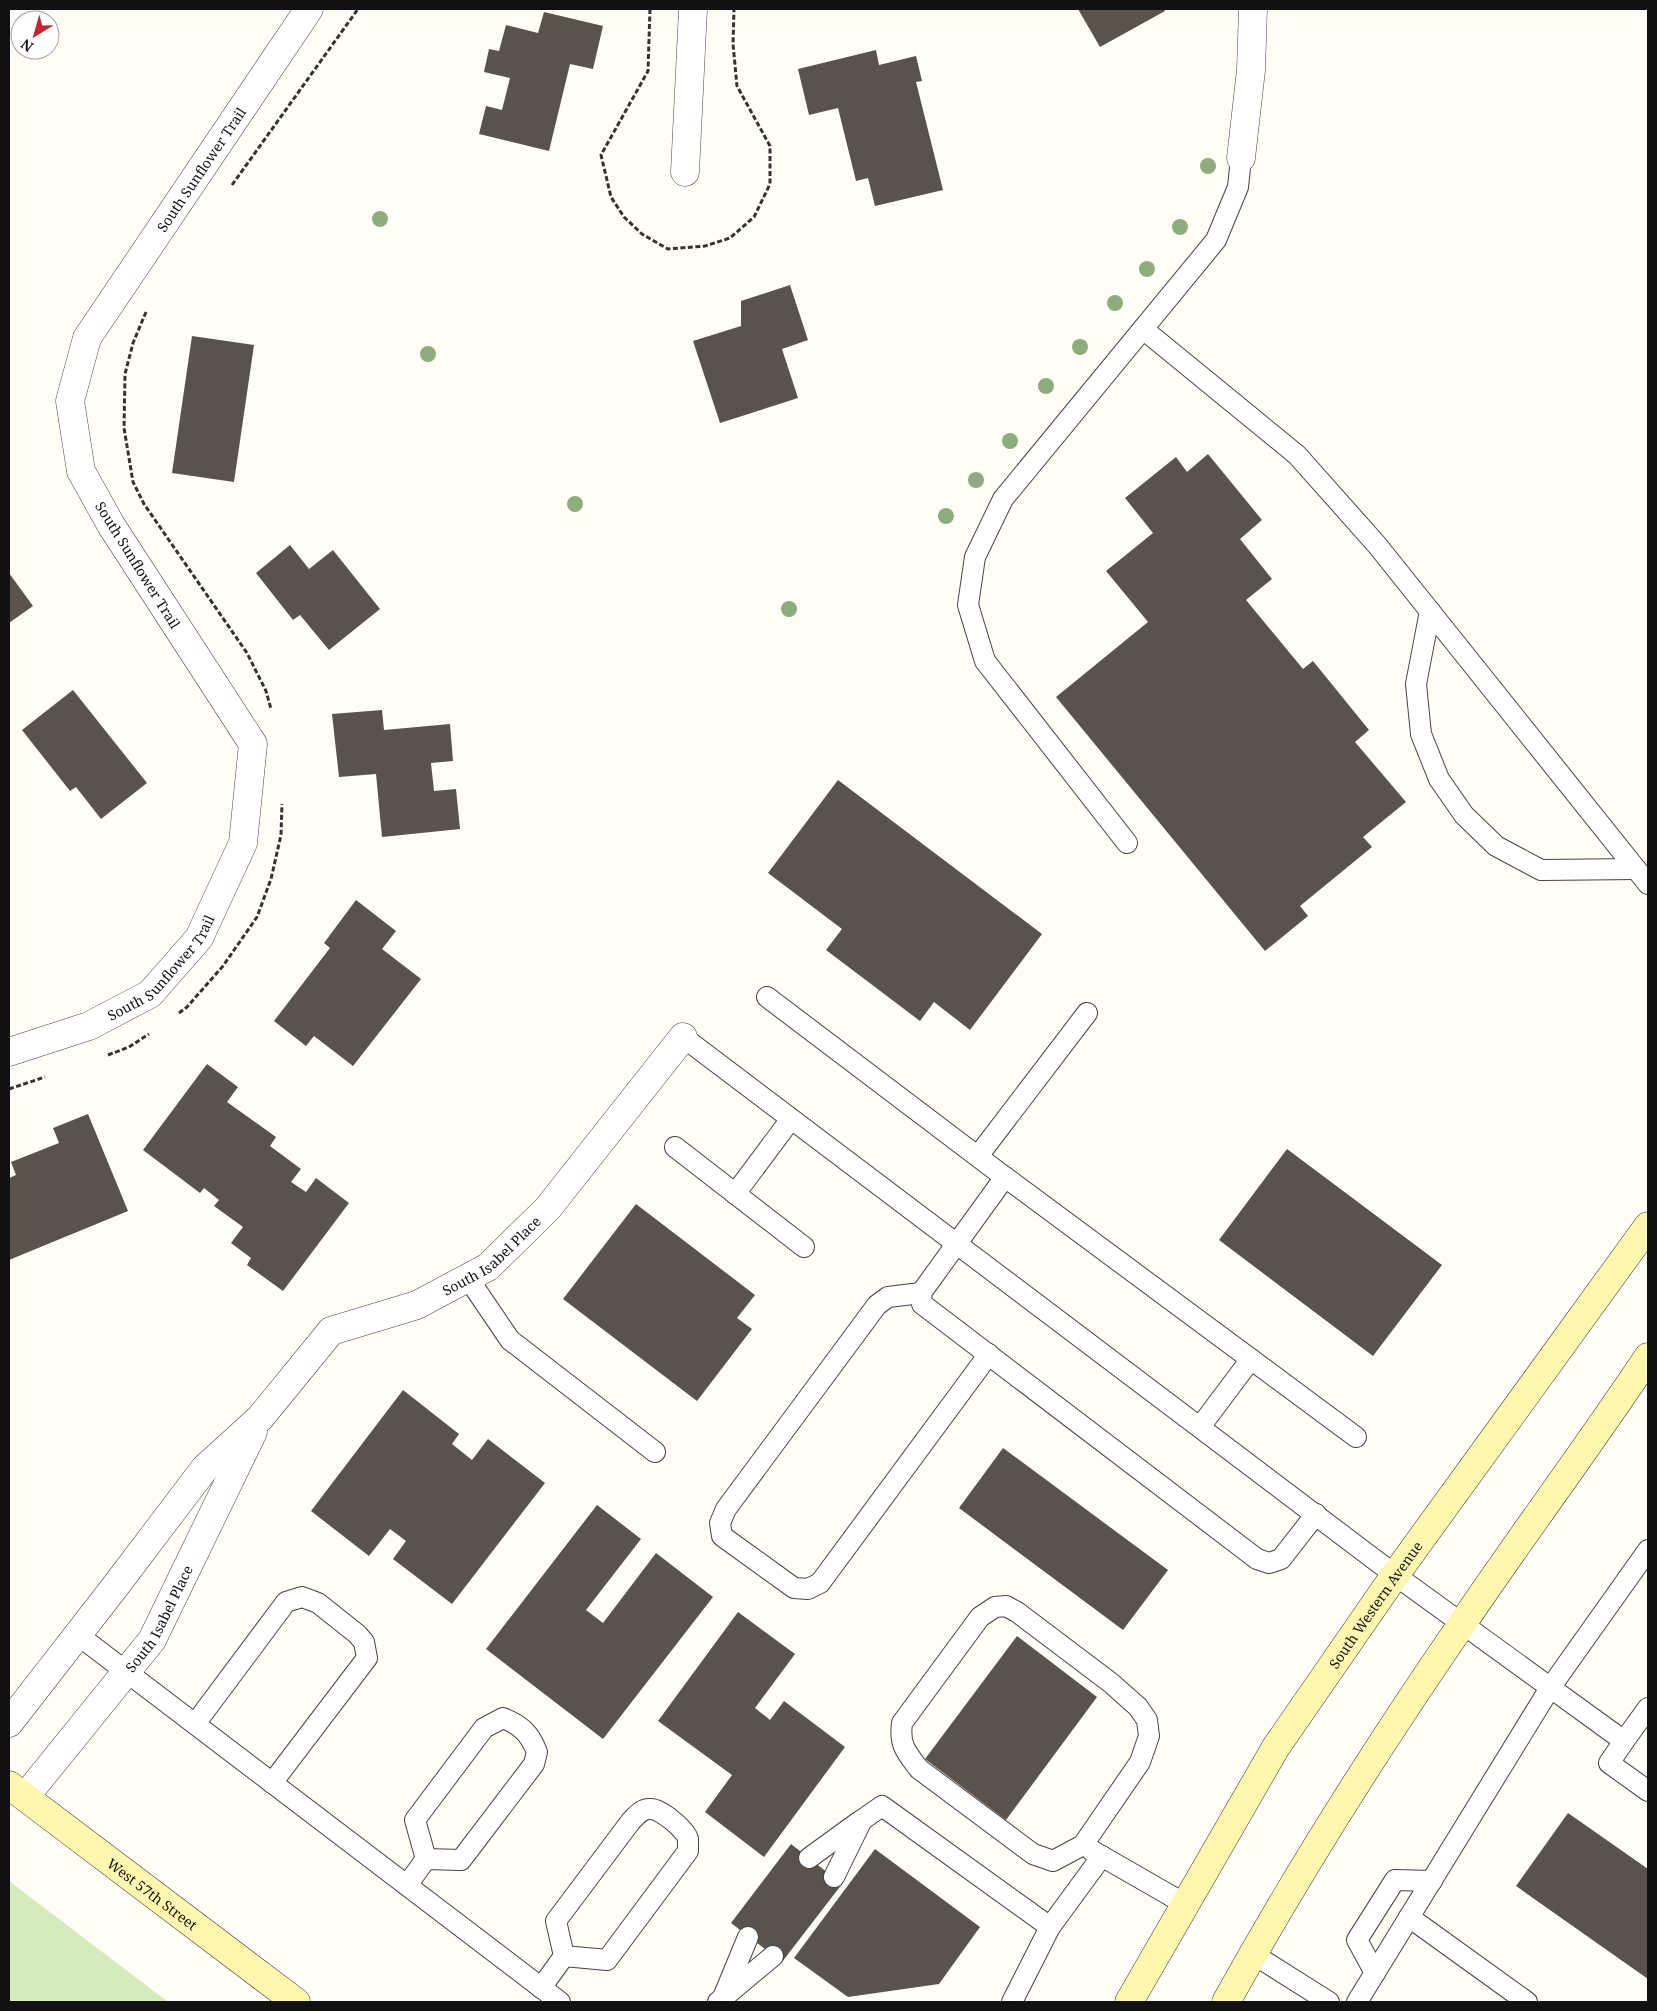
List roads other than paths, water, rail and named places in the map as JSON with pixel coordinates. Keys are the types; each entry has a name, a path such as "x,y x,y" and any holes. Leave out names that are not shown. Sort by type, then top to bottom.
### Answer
{"main road":[{"name":"South Western Avenue","path":"1129,2002 1276,1747 1395,1575 1648,1226"},
{"path":"1226,2002 1348,1797 1462,1624 1596,1435 1648,1357"},
{"name":"West 57th Street","path":"17,1791 296,2002"}],"street":[{"name":"South Sunflower Trail","path":"9,1052 89,1026 150,994 199,938 243,843 253,744 111,524 80,471 70,401 86,338 309,9"},
{"path":"685,172 693,9"},
{"path":"1241,158 1252,70 1252,9"},
{"name":"South Isabel Place","path":"9,1723 205,1468 260,1418 331,1330 417,1305 488,1267 548,1208 682,1037"},
{"name":"South Isabel Place","path":"17,1791 127,1672 152,1640 260,1418"}],"lane":[{"path":"1127,843 985,662 968,605 975,557 1003,499 1216,240 1238,186 1241,158"},
{"path":"1143,329 1297,455 1377,545 1642,876"},
{"path":"1430,611 1416,684 1421,734 1439,779 1464,815 1496,846 1541,870 1642,876"},
{"path":"767,997 1006,1178 1356,1437"},
{"path":"978,1156 1087,1012"},
{"path":"682,1037 1395,1575 1624,1741"},
{"path":"734,1194 791,1119"},
{"path":"675,1147 804,1248"},
{"path":"1006,1178 956,1243 921,1293 922,1304 1258,1559 1269,1563 1282,1559 1316,1514"},
{"path":"468,1278 510,1340 655,1452"},
{"path":"921,1293 888,1298 877,1305 726,1510 720,1523 722,1536 794,1588 808,1589 820,1583 989,1354"},
{"path":"1200,1427 1251,1359"},
{"path":"1357,2002 1550,1688 1648,1550"},
{"path":"195,1724 286,1602 302,1597 318,1603 357,1634 364,1642 367,1658 272,1782"},
{"path":"1006,1606 1017,1612 1112,1683 1138,1707 1147,1720 1149,1736 1140,1762 1083,1846 1053,1861 1033,1854 919,1768 905,1751 900,1736 902,1723 980,1617 995,1607 1006,1606"},
{"path":"78,1634 560,2002"},
{"path":"1648,1708 1609,1762 1648,1791"},
{"path":"503,1718 514,1722 525,1730 537,1752 534,1764 461,1860 426,1859 415,1820 484,1728 503,1718"},
{"path":"809,1858 882,1806 1050,1927"},
{"path":"541,1988 564,1956 556,1921 631,1821 640,1811 652,1809 680,1827 688,1838 688,1852 607,1960 564,1956"},
{"path":"834,1877 862,1820"},
{"path":"1083,1846 1185,1904"},
{"path":"1012,2002 1050,1927 1102,1856"},
{"path":"407,1885 426,1859"},
{"path":"1376,1973 1356,1940 1395,1880 1432,1881"},
{"path":"1410,1917 1527,2002"},
{"path":"721,1999 748,1937"},
{"path":"1253,1954 1329,2002"},
{"path":"721,1999 773,1956"}]}
